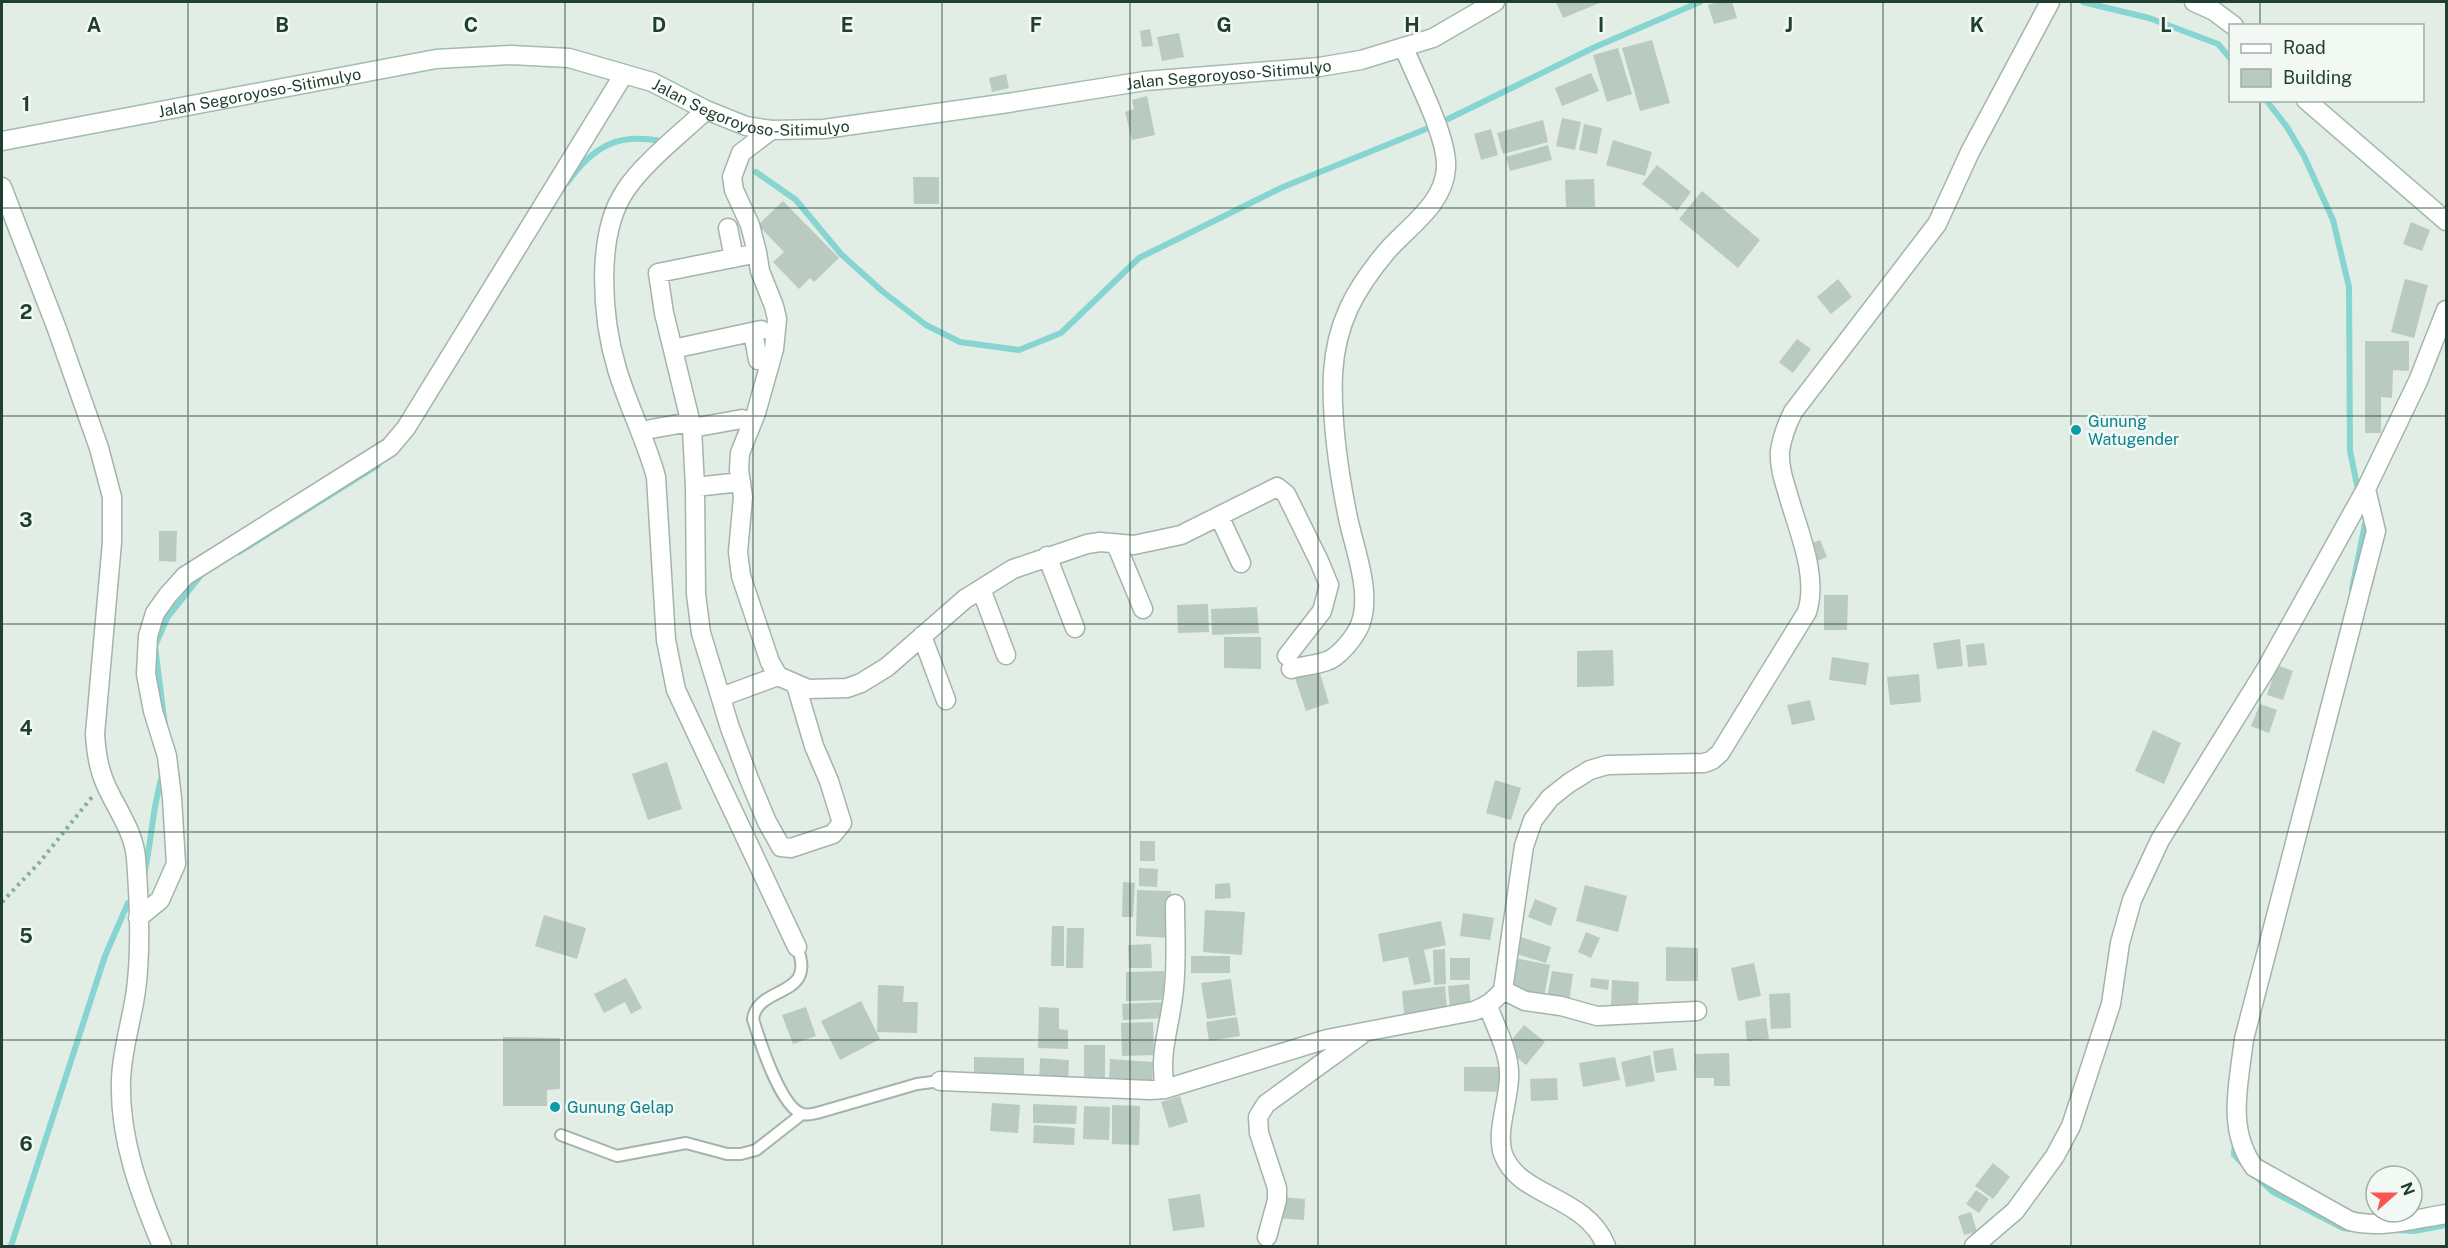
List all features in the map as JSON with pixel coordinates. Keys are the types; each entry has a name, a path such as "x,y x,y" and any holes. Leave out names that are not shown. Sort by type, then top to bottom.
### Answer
{"street":[{"name":"Jalan Segoroyoso-Sitimulyo","path":"2,141 436,59 511,55 569,58 652,82 706,110 746,126 771,130 824,129 1145,81 1319,67 1361,60 1432,38 1495,2"},
{"path":"940,1081 1165,1089 1313,1043 1474,1011 1488,1006 1503,990 1524,846 1533,820 1550,798 1590,770 1607,765 1704,763 1712,760 1720,753 1807,612 1811,599 1810,573 1781,471 1780,452 1785,428 1793,412 1937,224 1970,153 2050,2"},
{"path":"2194,2 2214,10 2232,24"},
{"path":"771,130 741,153 732,177 734,190 750,225 758,252 760,271 777,319 774,348 756,413 741,445 738,464 743,497 738,542 739,569 770,662 778,676 808,689 848,688 887,667 946,614 1013,569 1087,544 1100,542 1134,545 1181,535 1273,488 1282,489 1329,585 1322,611 1289,662 1328,661 1346,645 1360,624 1364,595 1338,461 1333,373 1340,331 1352,298 1361,285 1388,250 1429,208 1441,188 1446,167 1442,139 1404,48"},
{"path":"138,918 160,900 176,864 167,756 153,711 146,674 148,636 155,613 185,576 390,447 406,428 624,74"},
{"path":"2308,102 2446,221"},
{"path":"706,110 626,189 614,210 606,238 604,276 609,339 617,370 651,458 656,477 666,640 676,690 797,947"},
{"path":"2,187 88,416 112,497 112,542 95,734 96,757 104,782 124,820 136,855 138,918 136,990 126,1036 121,1081 127,1145 140,1194 162,1246"},
{"path":"729,228 741,257 658,273 664,313 691,425 695,487 697,604 701,633 730,728 767,822 781,847 791,848 833,834 842,823 830,781 814,746 796,685"},
{"path":"1974,1246 2015,1211 2055,1156 2071,1126 2112,1004 2120,942 2132,900 2160,840 2266,669 2366,489 2418,381 2446,310"},
{"path":"673,349 757,331 758,360"},
{"path":"651,429 742,419"},
{"path":"695,487 741,482"},
{"path":"2366,489 2376,531 2244,1039 2236,1116 2238,1136 2245,1155 2254,1167 2350,1221 2366,1225 2383,1224 2446,1214"},
{"path":"1219,516 1241,563"},
{"path":"1116,544 1143,609"},
{"path":"1047,556 1075,628"},
{"path":"981,589 1006,655"},
{"path":"922,636 946,700"},
{"path":"722,697 778,676"},
{"path":"1165,1089 1162,1051 1171,1014 1174,984 1175,904"},
{"path":"1503,990 1524,1001 1561,1006 1597,1016 1697,1011"},
{"path":"1488,1006 1506,1053 1509,1070 1502,1137 1503,1153 1511,1168 1523,1180 1575,1208 1590,1220 1606,1246"},
{"path":"1267,1237 1277,1200 1277,1188 1259,1134 1258,1117 1266,1104 1365,1032"}],"lane":[{"path":"797,947 802,969 797,980 789,988 760,1003 754,1010 753,1019 779,1087 789,1103 802,1114"},
{"path":"561,1135 617,1156 686,1143 727,1154 741,1154 756,1150 802,1114 817,1113 917,1084 940,1081"}],"path":[{"path":"2,902 39,863 104,782"}],"building":[{"path":"1556,2 1602,2 1563,18"},
{"path":"1732,2 1737,18 1714,24 1708,5"},
{"path":"1150,29 1153,46 1142,47 1140,31"},
{"path":"1179,33 1184,57 1162,61 1157,37"},
{"path":"1652,40 1670,103 1640,111 1622,48"},
{"path":"1618,48 1632,94 1607,102 1593,55"},
{"path":"1591,73 1599,91 1562,106 1555,88"},
{"path":"1006,74 1009,88 992,92 989,78"},
{"path":"1147,96 1155,135 1132,140 1125,112 1134,109 1132,100"},
{"path":"1562,118 1581,122 1575,150 1556,146"},
{"path":"1543,120 1548,142 1503,154 1497,133"},
{"path":"1584,124 1602,128 1597,154 1579,150"},
{"path":"1491,129 1498,155 1481,160 1474,134"},
{"path":"1613,140 1652,152 1645,176 1606,165"},
{"path":"1548,145 1552,160 1510,171 1506,157"},
{"path":"1657,165 1691,192 1677,211 1642,184"},
{"path":"913,177 939,177 939,204 914,204"},
{"path":"1594,179 1595,207 1566,207 1565,180"},
{"path":"1702,191 1760,240 1738,268 1679,219"},
{"path":"783,201 839,258 814,282 810,278 799,289 773,262 784,252 758,225"},
{"path":"2411,222 2430,230 2422,251 2403,244"},
{"path":"1838,279 1852,297 1831,314 1817,297"},
{"path":"2405,279 2428,285 2414,338 2391,332"},
{"path":"1797,339 1811,349 1793,373 1779,362"},
{"path":"2365,341 2409,341 2409,371 2393,370 2392,398 2381,397 2381,433 2365,433"},
{"path":"159,531 177,531 176,562 159,561"},
{"path":"1820,540 1827,557 1810,564 1803,547"},
{"path":"1824,595 1848,595 1847,630 1824,630"},
{"path":"1208,604 1209,632 1178,633 1177,605"},
{"path":"1257,607 1259,633 1212,635 1211,609"},
{"path":"1224,637 1261,637 1261,669 1224,668"},
{"path":"1960,639 1963,666 1937,669 1933,643"},
{"path":"1984,643 1987,665 1968,667 1966,645"},
{"path":"1613,650 1614,686 1577,687 1577,651"},
{"path":"1832,657 1869,663 1866,685 1829,680"},
{"path":"2277,665 2293,671 2283,700 2267,695"},
{"path":"1318,667 1329,703 1306,711 1294,675"},
{"path":"1919,674 1921,702 1890,705 1887,677"},
{"path":"1810,700 1815,720 1792,725 1787,705"},
{"path":"2260,704 2277,710 2269,733 2251,726"},
{"path":"2153,730 2181,743 2164,784 2135,771"},
{"path":"667,762 682,809 648,820 632,774"},
{"path":"1495,780 1521,788 1511,820 1486,813"},
{"path":"1140,841 1155,841 1155,861 1140,861"},
{"path":"1139,868 1158,869 1157,887 1139,886"},
{"path":"1123,882 1135,883 1133,917 1122,917"},
{"path":"1230,883 1231,898 1215,899 1215,884"},
{"path":"1585,885 1627,896 1618,932 1576,921"},
{"path":"1137,890 1171,891 1169,938 1136,936"},
{"path":"1535,899 1557,908 1551,926 1528,917"},
{"path":"1205,910 1245,912 1242,955 1203,952"},
{"path":"1463,913 1494,918 1490,940 1460,936"},
{"path":"544,915 586,928 577,959 535,946"},
{"path":"1441,921 1446,945 1424,950 1431,982 1414,985 1408,957 1383,962 1378,934"},
{"path":"1052,926 1064,926 1064,966 1051,966"},
{"path":"1067,928 1084,928 1083,968 1066,968"},
{"path":"1586,932 1600,938 1591,958 1578,952"},
{"path":"1518,936 1551,947 1546,963 1513,953"},
{"path":"1151,944 1152,968 1129,968 1128,945"},
{"path":"1666,947 1698,948 1698,981 1666,981"},
{"path":"1445,949 1446,984 1434,985 1433,950"},
{"path":"1191,956 1230,956 1230,973 1191,973"},
{"path":"1450,958 1470,958 1470,980 1450,980"},
{"path":"1515,958 1550,965 1544,997 1509,990"},
{"path":"1754,963 1761,996 1738,1001 1731,968"},
{"path":"1164,971 1165,1000 1126,1001 1126,972"},
{"path":"1552,971 1573,974 1569,1002 1547,998"},
{"path":"626,978 642,1008 631,1014 625,1002 604,1013 594,994"},
{"path":"1591,978 1609,980 1608,990 1590,987"},
{"path":"1231,979 1236,1015 1207,1019 1201,983"},
{"path":"1612,980 1639,982 1638,1006 1611,1005"},
{"path":"1469,984 1471,1009 1450,1010 1448,986"},
{"path":"878,985 904,986 903,1002 918,1002 917,1033 877,1032"},
{"path":"1445,986 1447,1010 1404,1014 1402,991"},
{"path":"1790,993 1791,1028 1771,1029 1769,994"},
{"path":"861,1001 880,1039 840,1060 821,1021"},
{"path":"1165,1002 1165,1018 1123,1020 1122,1004"},
{"path":"806,1007 816,1036 793,1044 782,1015"},
{"path":"1039,1007 1059,1008 1059,1029 1068,1030 1068,1049 1038,1048"},
{"path":"1237,1017 1240,1036 1209,1041 1206,1022"},
{"path":"1766,1018 1769,1039 1747,1041 1745,1021"},
{"path":"1153,1022 1154,1055 1122,1056 1121,1023"},
{"path":"1524,1025 1545,1042 1526,1065 1505,1048"},
{"path":"503,1037 560,1038 560,1089 547,1090 547,1106 503,1106"},
{"path":"1084,1045 1105,1045 1105,1080 1084,1081"},
{"path":"1673,1048 1677,1070 1656,1073 1653,1051"},
{"path":"1729,1053 1730,1086 1714,1086 1714,1078 1696,1078 1695,1054"},
{"path":"1650,1055 1655,1081 1626,1087 1621,1062"},
{"path":"974,1057 1024,1058 1024,1081 974,1080"},
{"path":"1615,1057 1620,1080 1583,1087 1579,1063"},
{"path":"1040,1058 1069,1060 1068,1084 1039,1082"},
{"path":"1110,1059 1153,1062 1152,1086 1109,1083"},
{"path":"1464,1067 1501,1067 1501,1092 1464,1091"},
{"path":"1557,1078 1558,1100 1531,1101 1530,1079"},
{"path":"1180,1096 1188,1122 1169,1128 1161,1102"},
{"path":"992,1103 1020,1105 1018,1133 990,1131"},
{"path":"1033,1104 1077,1106 1076,1124 1033,1123"},
{"path":"1112,1105 1140,1106 1139,1145 1112,1144"},
{"path":"1084,1106 1110,1107 1109,1140 1083,1139"},
{"path":"1034,1125 1075,1128 1074,1145 1033,1143"},
{"path":"1993,1163 2010,1177 1993,1199 1975,1186"},
{"path":"1976,1190 1989,1199 1979,1213 1966,1204"},
{"path":"1200,1194 1205,1227 1173,1231 1168,1199"},
{"path":"1279,1197 1305,1199 1304,1220 1277,1218"},
{"path":"1971,1212 1977,1232 1964,1235 1958,1216"}],"waterway":[{"path":"1448,119 1595,47 1700,2"},
{"path":"2083,2 2149,18 2218,44 2229,57"},
{"path":"2268,102 2287,127 2304,156 2333,220 2349,287 2350,451 2358,490"},
{"path":"756,172 796,200 841,254 882,291 926,325 960,342 1019,350 1061,333 1139,258 1283,187 1426,129"},
{"path":"567,183 587,159 609,144 634,139 665,142"},
{"path":"239,552 378,465"},
{"path":"2352,589 2365,524"},
{"path":"165,726 155,646 167,618 202,574"},
{"path":"144,875 163,773"},
{"path":"11,1246 105,956 128,903"},
{"path":"2235,1143 2234,1155 2244,1165"},
{"path":"2258,1178 2273,1192 2343,1228 2350,1229"},
{"path":"2397,1230 2414,1231 2446,1225"}],"place":[{"name":"Gunung Watugender","path":"2076,430"},
{"name":"Gunung Gelap","path":"555,1107"}]}
